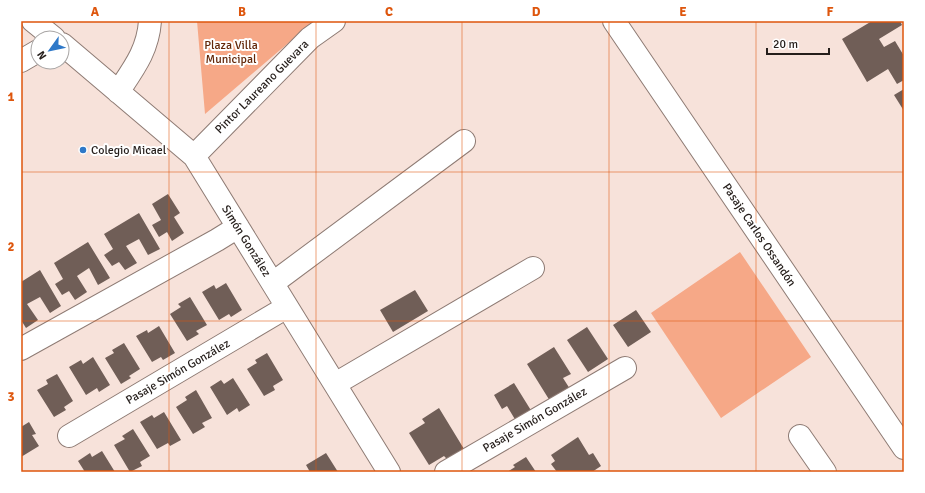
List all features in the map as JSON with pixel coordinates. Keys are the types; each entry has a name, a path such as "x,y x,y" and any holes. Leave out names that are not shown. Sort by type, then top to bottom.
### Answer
{"street":[{"path":"33,21 44,30"},
{"path":"118,92 140,58 146,43 150,21"},
{"name":"Pintor Laureano Guevara","path":"194,156 310,38 333,21"},
{"name":"Pasaje Carlos Ossandón","path":"614,21 904,448"},
{"name":"Simón González","path":"70,51 194,156 390,472"},
{"path":"21,61 30,56"},
{"path":"272,283 464,141"},
{"path":"21,349 238,227"},
{"path":"335,384 533,268"},
{"name":"Pasaje Simón González","path":"69,436 287,307"},
{"name":"Pasaje Simón González","path":"446,472 625,368"},
{"path":"800,436 825,472"}],"green space":[{"name":"Plaza Villa Municipal","path":"197,21 312,21 313,22 205,114"},
{"path":"740,252 811,357 721,418 651,313"}],"building":[{"path":"872,21 900,21 902,25 879,39 884,47 895,41 904,56 904,80 897,84 888,69 867,82 842,39"},
{"path":"904,89 904,111 894,95"},
{"path":"168,194 180,213 174,217 184,233 172,241 167,232 159,237 152,225 161,220 152,204"},
{"path":"139,213 160,249 148,255 139,239 126,246 137,263 125,270 119,262 112,266 104,255 113,249 104,234"},
{"path":"88,242 110,278 98,285 89,268 77,276 87,292 75,300 69,291 62,295 55,284 63,279 54,263"},
{"path":"40,270 61,306 50,313 40,297 27,304 38,320 26,328 21,320 21,282"},
{"path":"226,283 242,310 231,317 229,314 219,320 202,292 214,285 216,289"},
{"path":"415,290 428,311 393,332 380,310"},
{"path":"190,297 207,325 196,331 199,334 187,341 170,314 181,307 178,304"},
{"path":"636,310 651,332 628,347 613,325"},
{"path":"159,326 175,353 163,360 161,357 152,362 136,336 147,330 148,333"},
{"path":"587,327 608,359 588,372 567,340"},
{"path":"124,343 140,369 129,376 131,378 121,384 105,358 114,353 112,350"},
{"path":"554,347 571,374 563,378 570,389 550,401 527,364"},
{"path":"267,353 283,380 273,386 275,390 264,396 247,369 257,363 255,360"},
{"path":"93,357 110,385 99,392 97,388 86,395 69,367 81,360 83,364"},
{"path":"57,374 73,401 64,407 66,410 54,417 37,390 48,384 46,380"},
{"path":"233,378 250,405 239,412 237,408 227,415 210,387 221,380 224,384"},
{"path":"514,383 532,412 516,421 507,406 502,409 494,395"},
{"path":"196,390 212,418 202,423 205,427 193,434 176,407 187,400 185,397"},
{"path":"439,408 464,449 447,459 444,456 429,465 409,433 425,423 422,419"},
{"path":"164,412 181,440 170,446 168,443 157,449 140,422 152,415 154,418"},
{"path":"29,422 36,434 32,435 39,446 21,457 21,427"},
{"path":"133,429 150,456 140,462 142,466 130,472 114,445 125,439 122,436"},
{"path":"578,437 589,455 593,453 601,466 592,472 557,472 551,464 555,461 551,455"},
{"path":"102,451 115,472 85,472 78,461 90,453 92,457"},
{"path":"326,453 338,472 310,472 306,465"},
{"path":"526,457 536,472 507,472 515,467 513,465"}],"place":[{"name":"Colegio Micael","path":"83,150"}]}
